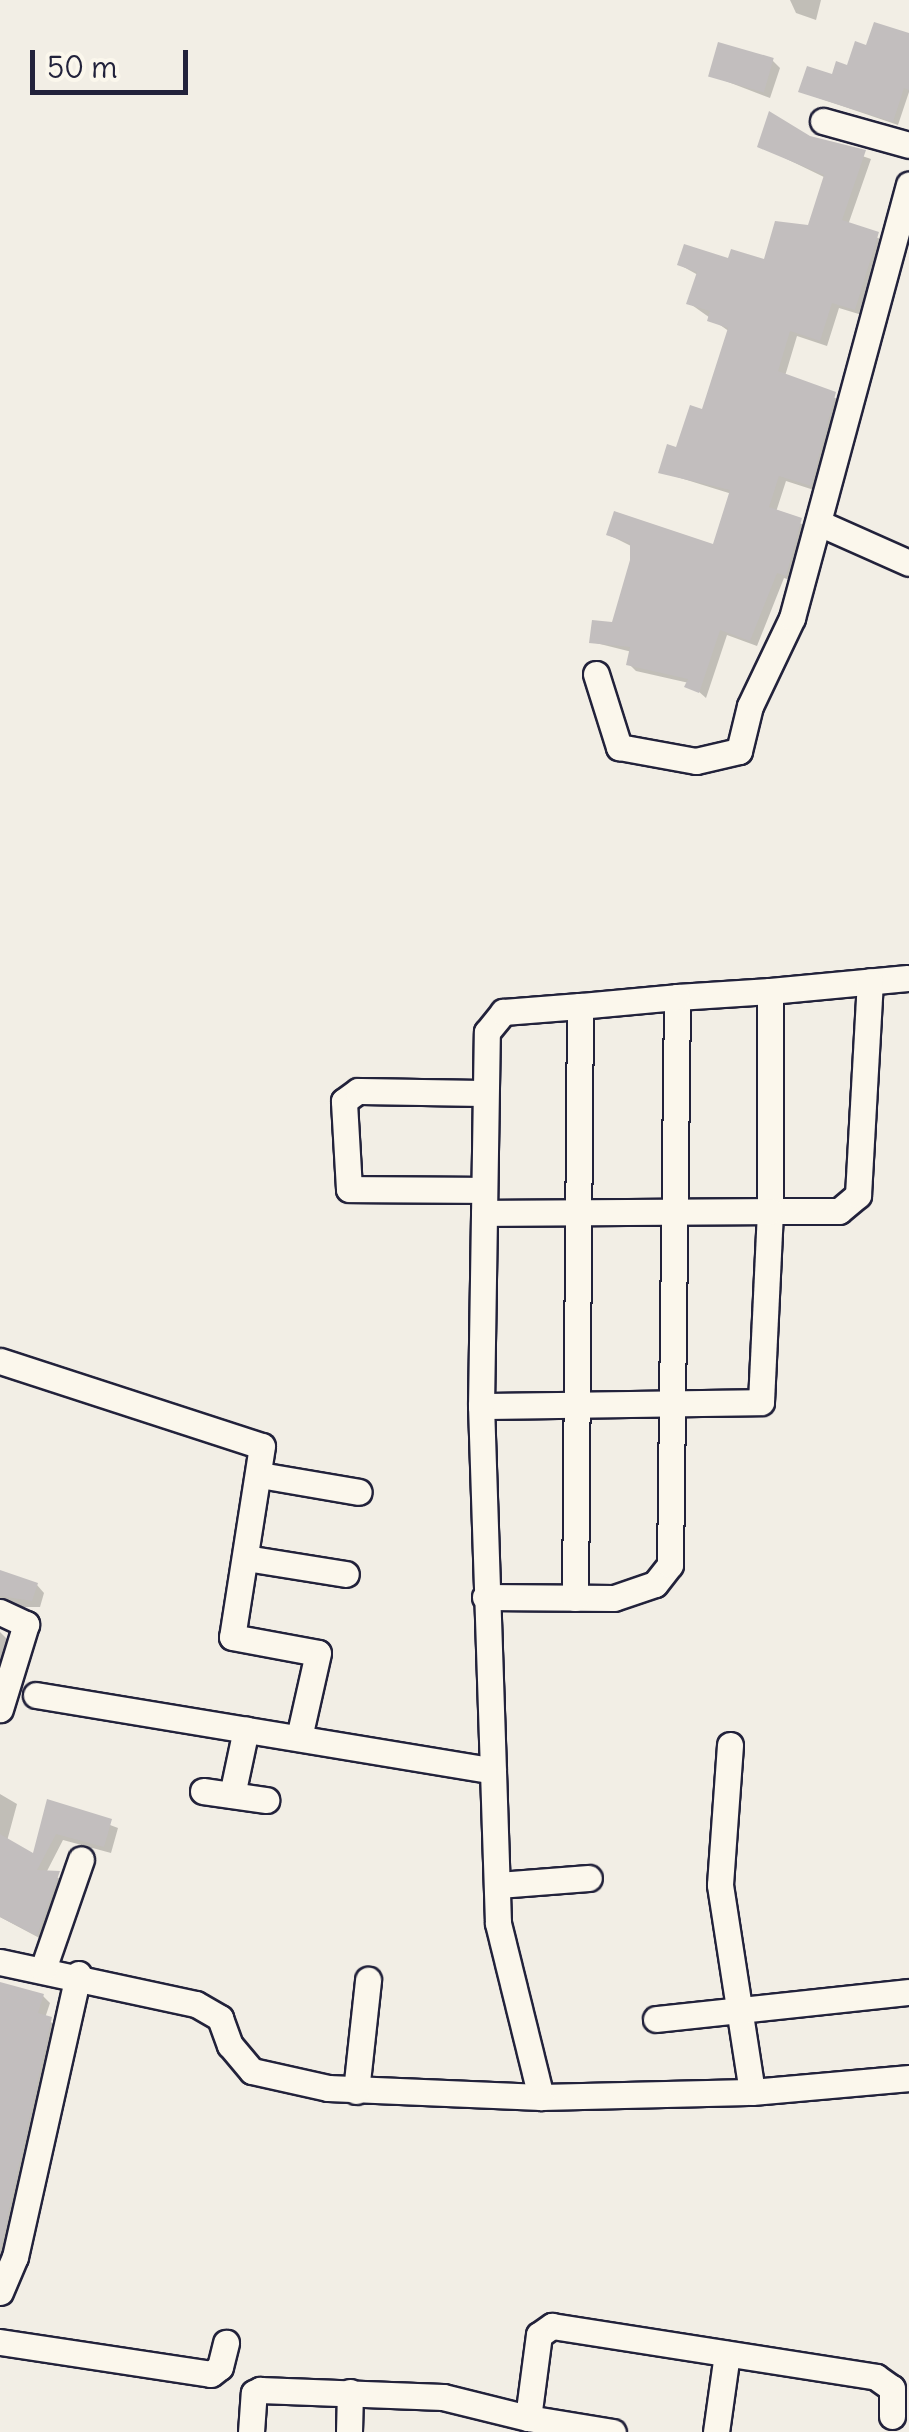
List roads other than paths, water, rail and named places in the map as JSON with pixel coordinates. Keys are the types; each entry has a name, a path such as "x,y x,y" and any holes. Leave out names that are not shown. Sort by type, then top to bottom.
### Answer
{"street":[{"path":"823,121 909,145"},
{"path":"596,674 618,747 696,761 730,756 738,750 750,706 792,618 909,184"},
{"path":"818,523 909,564"},
{"path":"540,2097 505,1974 492,1771 480,1406 485,1093 494,1016 907,978"},
{"path":"485,1093 358,1092 344,1101 349,1189 578,1210 839,1211 858,1196 870,981"},
{"path":"480,1406 761,1402 770,1211 770,991"},
{"path":"486,1598 635,1593 655,1584 670,1566 677,997"},
{"path":"575,1598 580,1006"},
{"path":"0,1361 262,1446 232,1637 318,1652 299,1737"},
{"path":"260,1475 359,1492"},
{"path":"246,1558 346,1574"},
{"path":"0,1612 22,1620 26,1629 0,1709"},
{"path":"36,1695 492,1771"},
{"path":"232,1795 246,1729"},
{"path":"730,1744 720,1885 752,2092"},
{"path":"203,1790 266,1800"},
{"path":"43,1969 81,1859"},
{"path":"498,1885 589,1878"},
{"path":"0,1962 78,1974 211,2011 252,2071 356,2091 540,2097 752,2092 909,2078"},
{"path":"0,2292 15,2258 78,1974"},
{"path":"356,2091 368,1980"},
{"path":"656,2019 741,2013 909,1992"},
{"path":"528,2418 544,2328 876,2377 892,2388 897,2421"},
{"path":"0,2342 211,2374 220,2367 226,2343"},
{"path":"716,2432 726,2354"},
{"path":"251,2432 254,2394 260,2390 443,2396 528,2418 613,2432"},
{"path":"349,2432 350,2392"}]}
